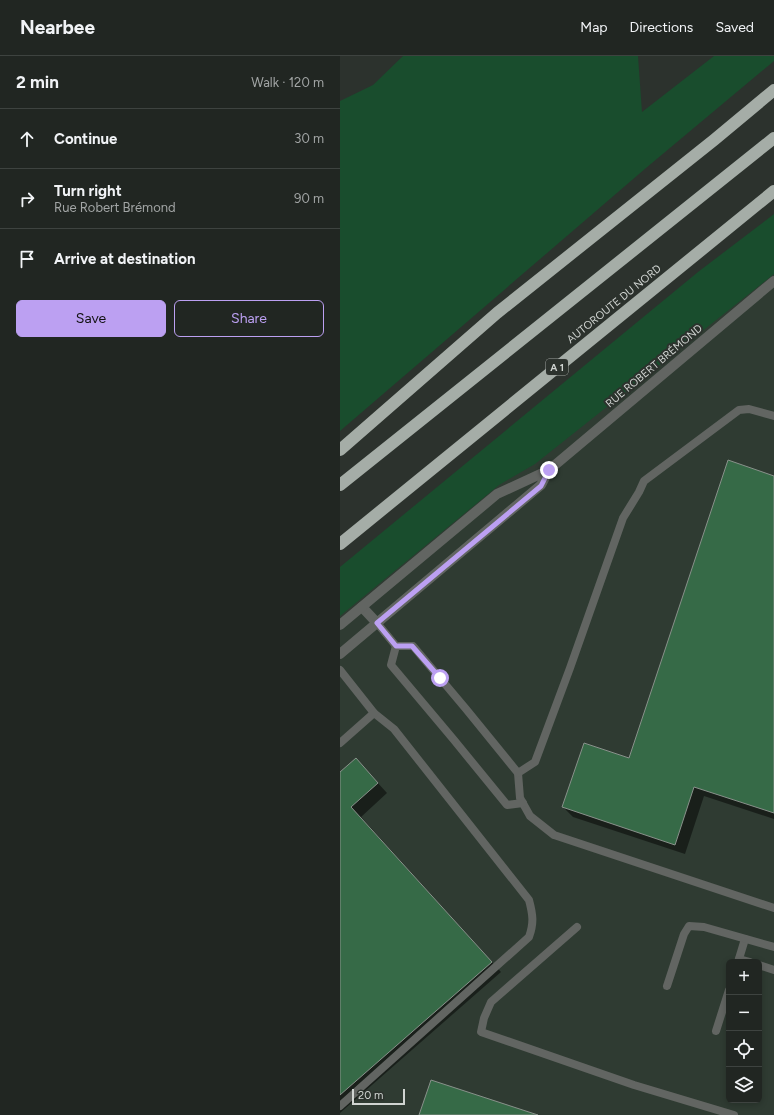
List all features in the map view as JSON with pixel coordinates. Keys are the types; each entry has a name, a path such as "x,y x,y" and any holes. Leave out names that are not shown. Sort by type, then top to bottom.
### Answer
{"highway":[{"path":"340,450 498,313 774,90"},
{"path":"340,485 774,138"},
{"name":"AUTOROUTE DU NORD","path":"340,544 774,191"}],"street":[{"name":"RUE ROBERT BRÉMOND","path":"340,625 497,494 549,470 774,281"},
{"name":"RUE ROBERT BRÉMOND","path":"340,654 541,486 549,470"},
{"path":"362,607 377,623"}],"lane":[{"path":"518,773 535,762 623,518 644,481 739,410 749,409 774,416"},
{"path":"377,623 396,646"},
{"path":"396,646 412,646 466,709 518,773 520,798 530,816 554,835 774,908"},
{"path":"396,646 391,665 507,804 523,803"},
{"path":"340,670 374,713 394,729 529,900 533,920 528,937 340,1106"},
{"path":"340,743 374,713"},
{"path":"667,986 684,934 689,926 704,926 774,947"},
{"path":"577,927 492,1002 484,1018 481,1032 634,1085 734,1115"},
{"path":"739,959 745,939"},
{"path":"762,966 774,970"},
{"path":"716,1031 727,995"}],"shaded area":[{"path":"774,233 774,1115 340,1115 340,587"}],"green space":[{"path":"403,56 638,56 642,112 714,56 774,56 774,61 646,168 340,431 340,101 373,85"},
{"path":"774,214 774,274 535,464 499,485 340,616 340,567 698,272"}],"building":[{"path":"728,460 774,476 774,813 694,787 675,845 562,807 584,743 629,758"},
{"path":"356,758 378,783 351,807 492,962 340,1095 340,772"},
{"path":"431,1080 538,1115 419,1115"}],"route":[{"path":"440,678 412,646 396,646 377,623 541,486 549,470"}]}
